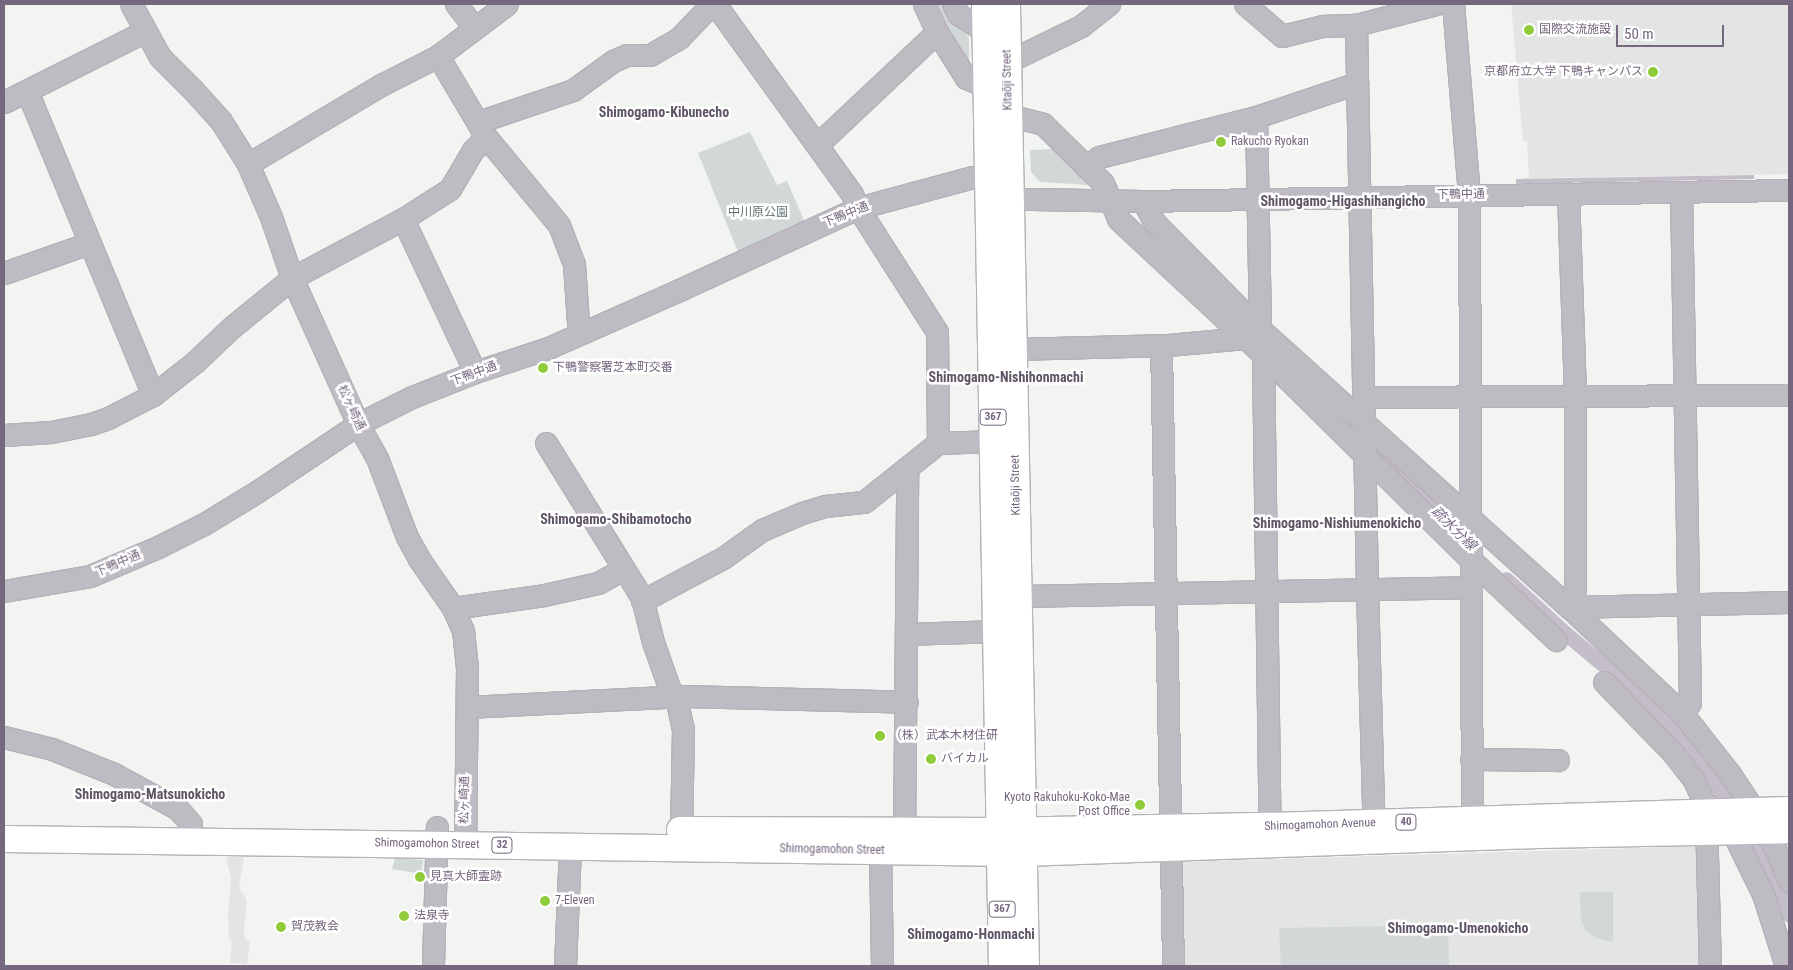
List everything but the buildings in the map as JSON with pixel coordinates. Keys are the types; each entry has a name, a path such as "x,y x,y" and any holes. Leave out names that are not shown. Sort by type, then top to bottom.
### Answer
{"highway":[{"name":"Kitaōji Street","path":"986,4 997,631 1012,842 1025,966"},
{"name":"Kitaōji Street","path":"1003,966 1012,842 1018,596 1006,4"}],"main road":[{"name":"Shimogamohon Avenue","path":"1012,842 1374,832 1713,818 1769,824 1789,810"},
{"name":"Shimogamohon Street","path":"4,823 190,832 465,836 570,846 1012,842"},
{"name":"Shimogamohon Street","path":"465,836 681,830 896,844"},
{"name":"Shimogamohon Street","path":"4,839 190,832"}],"street":[{"name":"松ヶ崎通","path":"131,4 160,58 221,121 248,164 271,217 292,278 358,424 377,458 407,537 419,559 453,608 463,630 467,668 465,836"},
{"path":"456,4 474,27"},
{"path":"248,164 384,84 438,56 507,4"},
{"path":"4,435 51,432 91,424 108,418 153,395 195,362 232,327 292,278 403,218 450,189 473,150 482,130 573,90 613,61 627,55 650,55 679,38 714,4 852,194 858,208 936,332 938,443"},
{"path":"924,4 937,32 966,78 988,87"},
{"path":"954,4 958,14 987,33"},
{"path":"1008,62 1081,26 1109,4"},
{"path":"1246,4 1282,36 1322,26 1356,25 1436,4"},
{"path":"1453,4 1469,195 1472,828"},
{"path":"1356,25 1364,456 1374,832"},
{"path":"4,102 146,31"},
{"path":"816,145 937,32"},
{"path":"438,56 482,130 558,225 574,264 578,322 582,334"},
{"path":"1086,167 1099,157 1256,118 1357,82"},
{"path":"27,90 153,395"},
{"path":"1008,115 1043,124 1103,183 1112,200 1118,219 1255,342 1364,422 1470,520 1569,607 1682,713 1769,824 1789,881"},
{"path":"1256,118 1258,199 1255,342 1265,591 1270,835"},
{"name":"下鴨中通","path":"4,591 86,578 158,547 204,524 358,424 412,397 475,372 548,348 582,334 858,208 973,177 989,178"},
{"path":"989,178 1010,199"},
{"name":"下鴨中通","path":"1010,199 1143,201 1789,190"},
{"path":"1681,192 1690,703 1682,713"},
{"path":"1568,193 1575,395 1575,589 1569,607"},
{"path":"1143,201 1154,222 1255,342 1364,456 1556,640"},
{"path":"403,218 475,372"},
{"path":"4,273 89,243"},
{"path":"1014,349 1255,342"},
{"path":"1161,345 1173,966"},
{"path":"1363,397 1789,395"},
{"path":"642,601 723,558 762,530 794,516 825,506 864,502 938,443 994,442"},
{"path":"546,443 642,601 652,642 670,690 676,697 683,734 680,776 681,830"},
{"path":"882,966 896,844 907,702 907,468"},
{"path":"453,608 544,595 598,583 624,569"},
{"path":"1018,596 1470,586"},
{"path":"1569,607 1789,602"},
{"path":"907,634 997,631"},
{"path":"1604,682 1678,760 1694,780 1713,818 1762,894 1786,966"},
{"path":"467,707 676,697 907,702"},
{"path":"4,736 52,749 114,774 178,809 190,832"},
{"path":"1472,759 1558,760"},
{"path":"1710,966 1713,818"},
{"path":"433,966 437,835"},
{"path":"565,966 570,846"}],"shaded area":[{"name":"京都府立大学 下鴨キャンパス","path":"1511,4 1789,4 1789,174 1529,178 1527,141 1523,141"},
{"path":"1754,175 1754,179 1516,184 1516,179"},
{"path":"1701,846 1704,966 1182,966 1177,862"},
{"path":"226,857 244,857 239,888 247,900 244,930 245,939 250,940 247,964 230,963 232,940 229,940 228,917 231,878"}],"green space":[{"path":"931,4 945,4 969,38 969,62"},
{"name":"中川原公園","path":"750,132 777,185 787,181 807,227 738,252 698,153"},
{"path":"1053,149 1089,183 1088,185 1040,182 1031,172 1030,150"},
{"path":"395,858 423,860 422,874 392,869"},
{"path":"1580,892 1613,892 1613,942 1599,939 1586,931 1581,920"},
{"path":"1448,925 1449,966 1281,966 1279,928"}],"waterway":[{"name":"疏水分線","path":"1334,409 1447,521"},
{"name":"疏水分線","path":"1506,579 1564,632 1656,709 1704,765 1723,794"},
{"name":"疏水分線","path":"1757,846 1772,870 1789,915"}],"place":[{"name":"国際交流施設","path":"1529,30"},
{"name":"京都府立大学 下鴨キャンパス","path":"1653,72"},
{"name":"Rakucho Ryokan","path":"1221,142"},
{"name":"下鴨警察署芝本町交番","path":"543,368"},
{"name":"（株）武本木材住研","path":"880,736"},
{"name":"バイカル","path":"931,759"},
{"name":"Kyoto Rakuhoku-Koko-Mae Post Office","path":"1140,805"},
{"name":"見真大師霊跡","path":"420,877"},
{"name":"7-Eleven","path":"545,901"},
{"name":"法泉寺","path":"404,916"},
{"name":"賀茂教会","path":"281,927"}],"district":[{"name":"Shimogamo-Kibunecho","path":"664,112"},
{"name":"Shimogamo-Higashihangicho","path":"1343,201"},
{"name":"Shimogamo-Nishihonmachi","path":"1006,377"},
{"name":"Shimogamo-Shibamotocho","path":"616,519"},
{"name":"Shimogamo-Nishiumenokicho","path":"1337,523"},
{"name":"Shimogamo-Matsunokicho","path":"150,794"},
{"name":"Shimogamo-Umenokicho","path":"1458,928"},
{"name":"Shimogamo-Honmachi","path":"971,934"}]}
